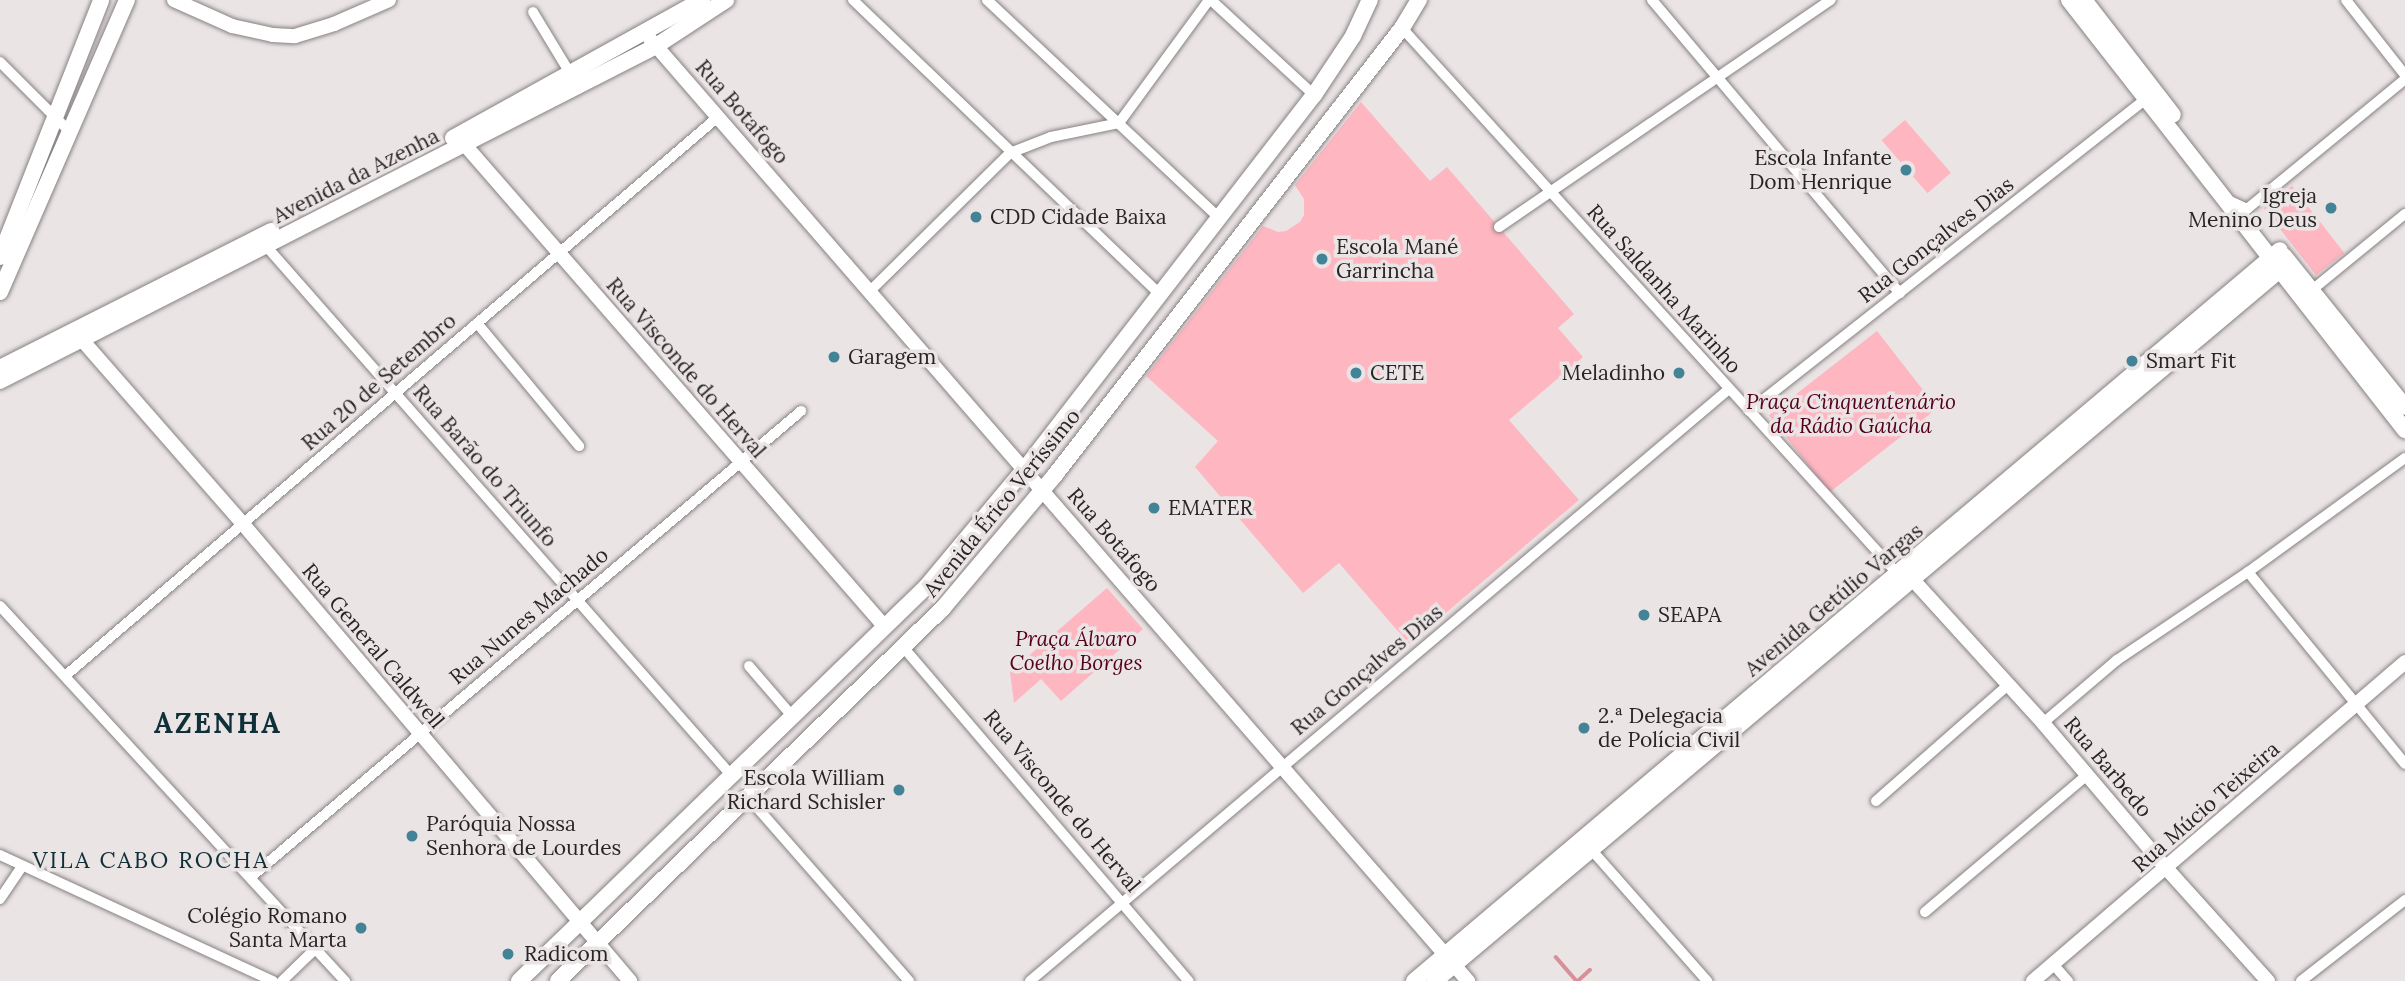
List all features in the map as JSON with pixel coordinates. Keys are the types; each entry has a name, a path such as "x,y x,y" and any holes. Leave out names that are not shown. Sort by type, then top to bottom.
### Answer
{"main road":[{"path":"0,257 94,25 101,0"},
{"path":"94,25 118,0"},
{"path":"0,292 128,0"},
{"name":"Avenida da Azenha","path":"0,381 266,246 460,140 702,0"},
{"name":"Avenida da Azenha","path":"0,368 656,46 726,0"},
{"name":"Avenida Érico Veríssimo","path":"519,981 926,587 1024,470 1314,95 1353,36 1370,0"},
{"name":"Avenida Érico Veríssimo","path":"558,981 943,608 1042,491 1402,29 1419,0"},
{"path":"2069,0 2222,195 2280,260 2312,290 2405,407"},
{"path":"2084,0 2247,209 2280,260 2405,430"},
{"path":"2142,75 2147,98 2171,111"},
{"name":"Avenida Getúlio Vargas","path":"1414,981 1449,960 1898,574 2280,260"},
{"name":"Avenida Getúlio Vargas","path":"1582,848 1914,581 2280,260"},
{"path":"1898,574 1906,573 1914,581"},
{"name":"Avenida Getúlio Vargas","path":"1435,981 1449,960"}],"street":[{"path":"174,0 232,26 272,35 295,36 334,24 390,0"},
{"path":"853,0 1161,295"},
{"path":"987,0 1219,218"},
{"path":"871,290 1010,153 1051,137 1119,123 1210,0 1314,95"},
{"path":"1652,0 1900,293"},
{"path":"1499,227 1830,0"},
{"path":"2222,195 2247,209 2405,77 2346,0"},
{"path":"533,12 570,74"},
{"name":"Rua Saldanha Marinho","path":"1402,29 1898,574"},
{"name":"Rua Botafogo","path":"644,33 871,290 1468,981"},
{"path":"0,62 70,132"},
{"name":"Rua Gonçalves Dias","path":"1749,411 2147,98"},
{"name":"Rua 20 de Setembro","path":"65,676 718,117"},
{"name":"Rua Visconde do Herval","path":"460,140 885,628"},
{"path":"2312,290 2405,214"},
{"name":"Rua Barão do Triunfo","path":"266,246 730,775"},
{"path":"477,323 579,446"},
{"name":"Rua General Caldwell","path":"82,340 243,524 630,981"},
{"name":"Rua Gonçalves Dias","path":"1030,981 1729,389"},
{"name":"Rua Nunes Machado","path":"251,877 801,411"},
{"path":"2043,723 2117,660 2248,572 2405,458"},
{"path":"2248,572 2405,764"},
{"name":"Rua Barbedo","path":"1914,581 2043,723 2167,869 2268,981"},
{"path":"0,606 345,981"},
{"name":"Rua Visconde do Herval","path":"904,648 1188,981"},
{"name":"Rua Múcio Teixeira","path":"2033,981 2167,869 2405,662"},
{"path":"749,666 792,716"},
{"path":"1876,801 2008,685"},
{"path":"1925,912 2087,775"},
{"path":"747,796 909,981"},
{"path":"1582,848 1707,981"},
{"path":"0,855 273,981"},
{"path":"0,900 22,866"},
{"path":"2301,981 2405,900"},
{"path":"282,981 316,948"},
{"path":"2053,964 2068,981"}],"green space":[{"name":"CETE","path":"1361,102 1430,181 1447,167 1574,314 1558,328 1583,357 1509,420 1579,500 1409,644 1339,563 1303,593 1195,467 1218,441 1146,376 1263,226 1278,232 1286,231 1300,222 1304,215 1304,199 1295,185"},
{"path":"1905,120 1951,173 1928,193 1882,140"},
{"path":"2292,186 2344,253 2316,275 2264,208"},
{"name":"Praça Cinquentenário da Rádio Gaúcha","path":"1877,331 1937,408 1829,493 1769,415"},
{"name":"Praça Álvaro Coelho Borges","path":"1107,588 1143,629 1061,701 1041,679 1014,703 1010,672"}],"waterway":[{"path":"1556,957 1577,981"},
{"path":"1578,981 1590,970"}],"place":[{"name":"Escola Infante Dom Henrique","path":"1906,170"},
{"name":"Igreja Menino Deus","path":"2331,208"},
{"name":"CDD Cidade Baixa","path":"976,217"},
{"name":"Escola Mané Garrincha","path":"1322,259"},
{"name":"Garagem","path":"834,357"},
{"name":"Smart Fit","path":"2132,361"},
{"name":"CETE","path":"1356,373"},
{"name":"Meladinho","path":"1679,373"},
{"name":"EMATER","path":"1154,508"},
{"name":"SEAPA","path":"1644,615"},
{"name":"2.ª Delegacia de Polícia Civil","path":"1584,728"},
{"name":"Escola William Richard Schisler","path":"899,790"},
{"name":"Paróquia Nossa Senhora de Lourdes","path":"412,836"},
{"name":"Colégio Romano Santa Marta","path":"361,928"},
{"name":"Radicom","path":"508,954"}],"district":[{"name":"AZENHA","path":"218,723"},
{"name":"VILA CABO ROCHA","path":"151,860"}]}
